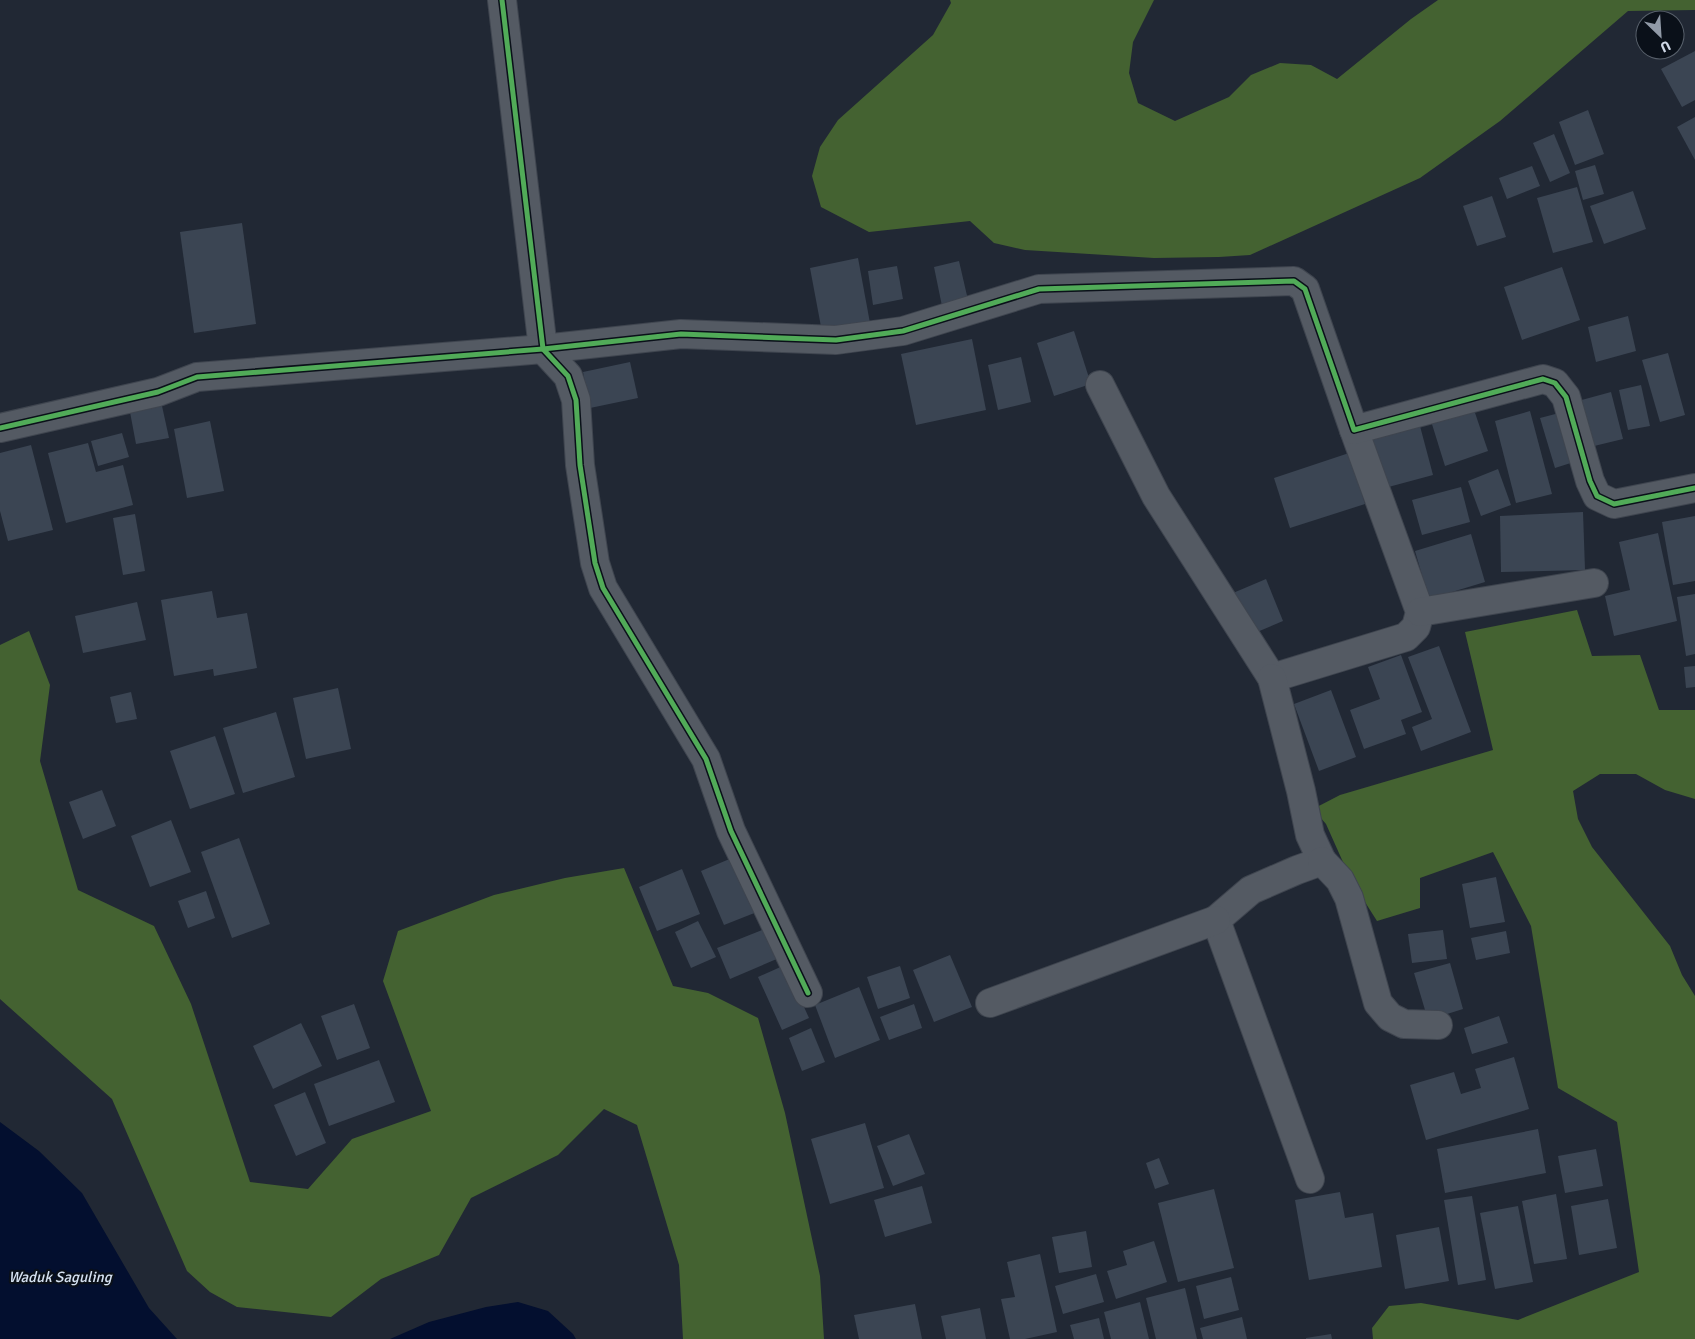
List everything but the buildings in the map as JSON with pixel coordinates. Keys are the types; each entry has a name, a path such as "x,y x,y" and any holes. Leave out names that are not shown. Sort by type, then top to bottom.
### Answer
{"street":[{"path":"502,0 542,349 568,376 576,400 580,465 596,563 603,588 706,760 731,832 808,993"},
{"path":"0,428 158,392 198,377 542,349 681,334 836,340 903,332 1039,289 1294,280 1305,289 1420,612 1416,627 1406,637 1272,678"},
{"path":"1354,430 1543,379 1555,383 1566,396 1590,481 1597,496 1614,504 1695,488"},
{"path":"1100,385 1156,496 1272,678 1310,835 1322,861 1340,880 1349,898 1378,1003 1390,1017 1404,1024 1438,1025"},
{"path":"1420,612 1594,582"},
{"path":"990,1003 1216,920 1250,890 1322,861"},
{"path":"1216,920 1310,1179"}],"green space":[{"path":"950,0 1154,0 1133,42 1129,73 1138,103 1175,121 1229,97 1251,75 1280,63 1311,65 1337,79 1411,19 1438,0 1695,0 1695,10 1628,11 1500,121 1420,178 1250,255 1154,258 1025,250 994,243 970,221 869,232 821,207 812,176 820,147 838,120 933,35 951,3"},
{"path":"1577,610 1592,656 1640,655 1659,710 1695,710 1695,799 1665,790 1636,774 1600,774 1573,791 1578,819 1592,847 1670,946 1682,975 1695,996 1695,1339 1373,1339 1372,1328 1389,1306 1421,1303 1518,1320 1639,1272 1617,1122 1558,1088 1531,926 1493,852 1420,878 1420,908 1377,921 1351,880 1326,824 1313,809 1340,795 1493,750 1465,632"},
{"path":"29,631 50,685 40,761 78,890 154,926 191,1004 250,1182 308,1189 352,1139 431,1111 383,981 398,931 494,895 565,878 624,868 673,986 708,993 758,1018 785,1113 820,1276 824,1339 683,1339 679,1265 637,1125 604,1109 558,1155 471,1198 439,1255 381,1279 331,1317 237,1307 210,1292 187,1271 112,1099 0,999 0,645"}],"water":[{"name":"Waduk Saguling","path":"0,1122 39,1151 82,1193 149,1308 177,1339 0,1339"},
{"path":"518,1302 548,1311 576,1339 390,1339 429,1322 486,1307"}],"cycle path":[{"path":"502,0 543,349 568,376 576,400 580,465 595,563 603,588 706,759 731,831 808,993"},
{"path":"0,428 158,392 197,377 543,349 681,334 836,340 903,331 1039,289 1294,281 1305,289 1354,430 1543,379 1555,383 1566,397 1590,481 1597,496 1614,504 1695,488"}]}
